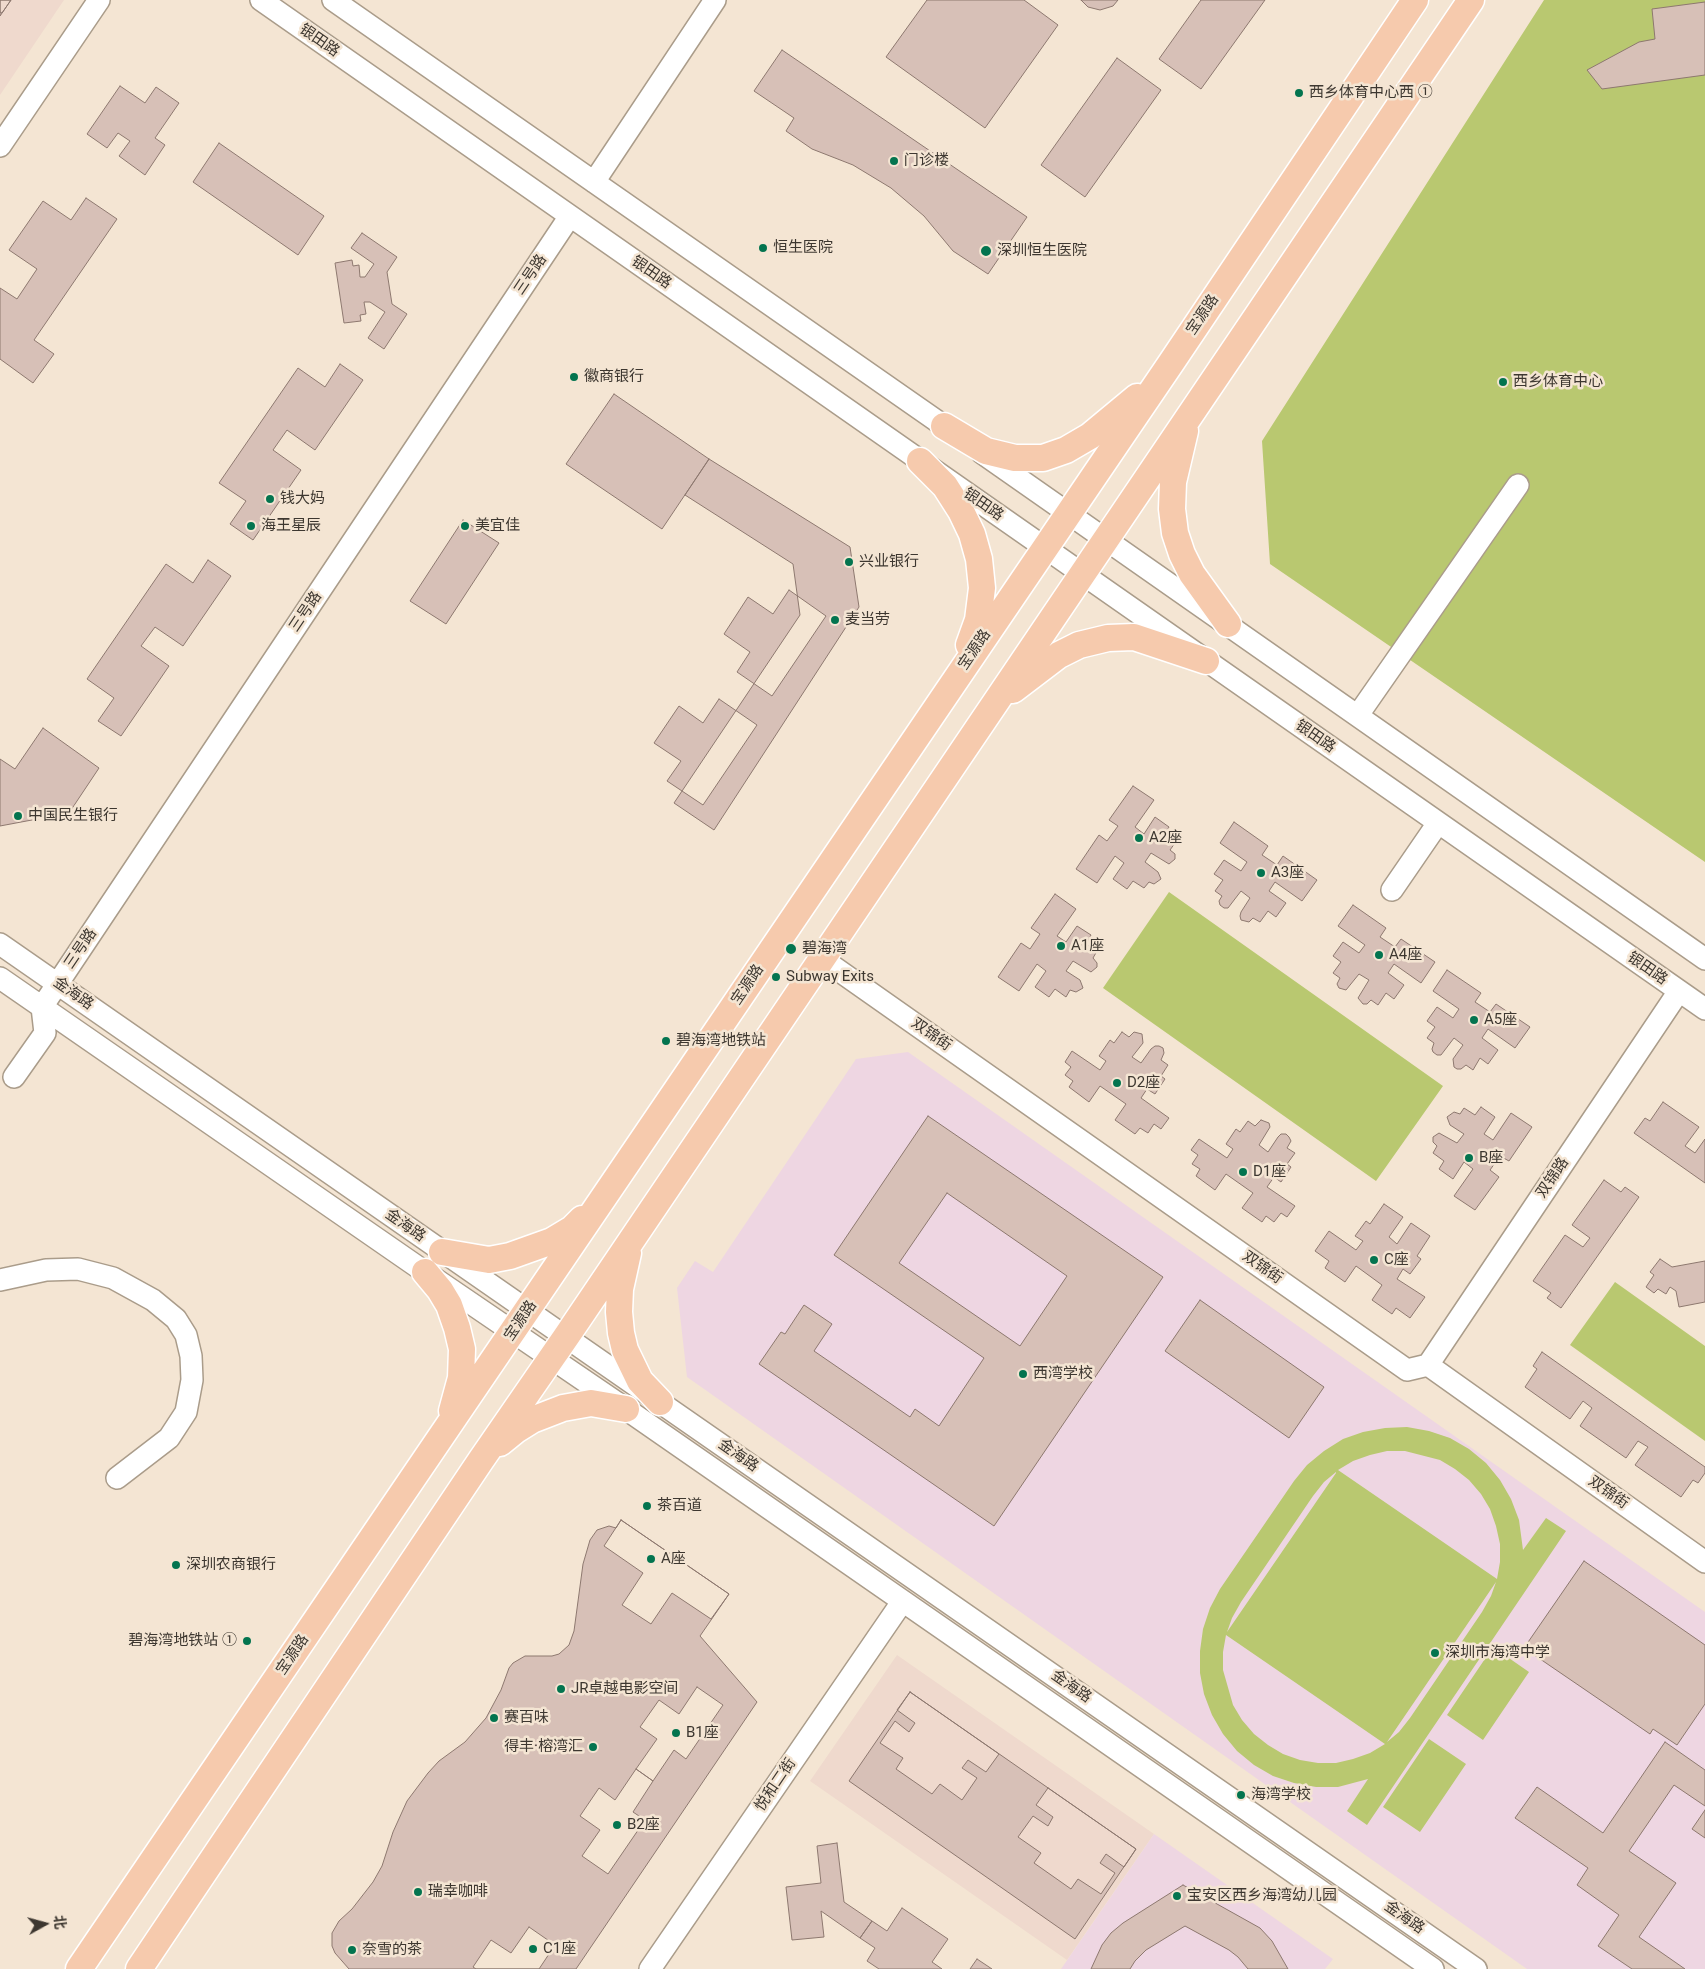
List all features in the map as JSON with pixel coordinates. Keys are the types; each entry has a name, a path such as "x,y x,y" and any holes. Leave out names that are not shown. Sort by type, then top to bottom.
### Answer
{"main road":[{"name":"宝源路","path":"79,1969 514,1332 1171,363 1414,0"},
{"path":"139,1969 481,1460 559,1348 632,1237 1471,0"},
{"path":"944,426 986,451 1016,458 1043,458 1066,450 1090,436 1140,395 1171,363"},
{"path":"1189,416 1173,482 1172,508 1175,533 1182,554 1192,574 1228,624"},
{"path":"920,461 946,486 972,534 979,559 982,588 978,620 960,673"},
{"path":"991,708 1035,671 1059,655 1080,645 1108,638 1134,637 1206,661"},
{"path":"442,1252 489,1260 534,1249 572,1229 601,1202"},
{"path":"632,1237 620,1289 619,1312 621,1333 625,1350 640,1381 660,1402"},
{"path":"425,1272 449,1305 462,1349 461,1378 453,1408 431,1451"},
{"path":"481,1460 516,1430 549,1412 591,1403 626,1409"}],"street":[{"path":"0,146 100,0"},
{"name":"银田路","path":"261,0 1705,1009"},
{"path":"333,0 1705,959"},
{"path":"594,182 715,0"},
{"name":"三号路","path":"42,1007 570,216"},
{"path":"1358,715 1518,485"},
{"path":"1392,890 1438,823"},
{"name":"金海路","path":"0,944 528,1311 559,1348 626,1409 1433,1969"},
{"name":"双锦街","path":"821,958 1407,1370 1428,1365 1705,1562"},
{"name":"金海路","path":"0,978 514,1332 559,1348 660,1402 1476,1969"},
{"name":"双锦路","path":"1428,1365 1679,991"},
{"path":"14,1077 45,1034 42,1007"},
{"path":"0,1280 46,1270 78,1269 113,1278 153,1300 176,1319 186,1335 191,1356 192,1380 186,1412 169,1438 116,1478"},
{"name":"悦和二街","path":"650,1969 902,1602"}],"shaded area":[{"path":"0,0 64,0 0,95"},
{"path":"908,1052 1705,1612 1705,1969 1527,1969 687,1377 677,1288 695,1261 713,1272 856,1059"},
{"path":"897,1655 1154,1834 1067,1960 810,1781"},
{"name":"宝安区西乡海湾幼儿园","path":"1154,1834 1333,1959 1325,1969 1061,1969"}],"green space":[{"name":"西乡体育中心","path":"1544,0 1705,0 1705,862 1270,564 1262,441"},
{"path":"1169,892 1443,1086 1376,1181 1103,988"},
{"path":"1615,1282 1705,1346 1705,1441 1570,1345"},
{"path":"1407,1427 1429,1431 1450,1438 1469,1449 1486,1463 1500,1480 1511,1499 1519,1520 1523,1550 1546,1518 1566,1531 1367,1825 1347,1811 1368,1779 1338,1787 1316,1787 1294,1783 1273,1776 1254,1765 1237,1751 1223,1734 1212,1715 1204,1694 1200,1673 1200,1651 1203,1629 1210,1608 1220,1589 1307,1465 1343,1439 1363,1432","holes":["1387,1451 1405,1451 1440,1460 1469,1480 1481,1494 1490,1509 1496,1526 1500,1544 1500,1562 1497,1579 1338,1470 1353,1461","1336,1472 1227,1632 1241,1602 1324,1482","1496,1582 1482,1612 1410,1718 1399,1732 1387,1742","1226,1635 1385,1744 1370,1753 1336,1763 1300,1760 1283,1754 1254,1734 1242,1720 1233,1705 1223,1670 1223,1652"]},
{"path":"1493,1647 1529,1672 1483,1740 1447,1715"},
{"path":"1429,1739 1466,1764 1420,1832 1383,1807"}],"building":[{"path":"0,0 11,0 0,16"},
{"path":"0,0 11,0 2,13 0,12"},
{"path":"927,0 1024,0 1058,25 985,128 886,57"},
{"path":"1081,0 1118,0 1113,6 1100,10 1088,7"},
{"path":"1201,0 1265,0 1201,89 1159,59"},
{"path":"1705,2 1705,75 1602,89 1587,70 1639,42 1655,39 1652,9"},
{"name":"门诊楼","path":"782,50 1027,217 988,274 953,251 924,216 891,188 853,165 812,149 786,131 794,118 754,91"},
{"path":"1117,58 1161,90 1085,197 1041,165"},
{"path":"120,86 145,103 156,87 179,103 155,138 165,145 145,175 119,156 130,141 118,133 107,148 87,134"},
{"path":"219,143 324,216 298,255 193,182"},
{"path":"86,198 117,219 34,340 54,354 33,383 0,359 0,288 17,299 37,269 9,250 43,201 71,220"},
{"path":"362,233 397,257 387,272 392,304 407,314 384,349 368,338 385,312 370,302 364,302 366,314 360,315 361,321 344,323 335,263 352,260 353,266 359,265 360,277 365,277 374,264 351,248"},
{"path":"340,364 363,380 315,450 287,430 273,450 301,470 253,540 230,524 246,501 219,483 298,368 325,387"},
{"path":"614,394 709,459 662,529 566,464"},
{"path":"709,459 850,547 859,607 714,830 674,803 800,615 793,564 685,495"},
{"path":"463,520 499,543 446,624 410,601"},
{"path":"208,560 231,576 183,646 155,627 141,646 169,666 121,736 98,721 114,698 87,679 166,564 193,583"},
{"path":"789,590 826,616 772,696 737,672 750,652 724,634 748,597 773,614"},
{"path":"719,699 757,725 703,805 667,781 681,761 654,743 679,706 703,723"},
{"path":"43,728 99,768 69,813 0,826 0,759 15,769"},
{"name":"A2座","path":"1133,786 1154,800 1135,827 1144,834 1155,817 1169,827 1164,835 1175,843 1170,850 1175,854 1175,859 1169,864 1151,853 1145,862 1158,872 1161,879 1154,884 1149,882 1144,888 1133,881 1127,889 1113,879 1124,863 1115,856 1097,883 1076,869 1099,835 1107,841 1118,826 1109,820"},
{"name":"A3座","path":"1234,822 1268,846 1262,855 1277,865 1283,856 1317,880 1302,901 1275,882 1269,891 1286,903 1276,917 1268,911 1260,922 1253,918 1249,922 1241,920 1241,912 1250,898 1241,891 1228,908 1220,905 1219,901 1222,896 1215,891 1223,880 1214,874 1224,860 1241,871 1247,862 1220,843"},
{"name":"A1座","path":"1055,894 1076,909 1057,936 1066,942 1077,926 1091,935 1086,944 1097,951 1093,958 1097,963 1097,967 1091,972 1073,961 1066,971 1080,980 1083,988 1076,992 1070,990 1066,997 1055,989 1049,997 1035,987 1046,971 1037,964 1019,991 998,977 1021,943 1030,949 1040,934 1031,928"},
{"name":"A4座","path":"1353,905 1386,928 1380,937 1395,947 1401,939 1435,962 1421,983 1394,964 1388,973 1404,985 1394,999 1386,993 1378,1005 1371,1000 1367,1004 1363,1004 1358,998 1369,980 1359,974 1346,990 1339,988 1337,984 1340,978 1333,973 1341,962 1333,956 1343,942 1359,953 1365,945 1338,926"},
{"name":"A5座","path":"1447,970 1481,993 1475,1002 1490,1012 1496,1004 1530,1027 1515,1048 1488,1029 1482,1038 1498,1050 1488,1064 1480,1058 1473,1070 1466,1065 1461,1069 1454,1067 1453,1059 1463,1045 1454,1038 1441,1055 1433,1052 1434,1043 1427,1038 1435,1027 1427,1021 1437,1007 1453,1018 1459,1009 1433,991"},
{"name":"D2座","path":"1122,1032 1129,1037 1134,1032 1142,1034 1143,1043 1132,1057 1141,1063 1155,1046 1163,1048 1164,1053 1161,1060 1168,1065 1161,1076 1165,1079 1155,1094 1147,1089 1141,1098 1169,1118 1161,1129 1154,1124 1148,1133 1140,1128 1135,1134 1115,1120 1126,1104 1100,1086 1089,1102 1069,1087 1073,1081 1065,1075 1071,1067 1065,1062 1072,1051 1100,1070 1106,1061 1099,1056 1110,1040 1114,1043"},
{"path":"1663,1102 1699,1127 1685,1146 1695,1153 1705,1139 1705,1183 1634,1133 1645,1118 1650,1121"},
{"name":"B座","path":"1481,1107 1495,1117 1484,1134 1493,1140 1511,1113 1532,1127 1509,1161 1500,1156 1490,1170 1499,1177 1475,1210 1454,1196 1473,1169 1464,1162 1453,1179 1439,1169 1444,1161 1433,1153 1437,1146 1433,1142 1433,1137 1439,1133 1457,1143 1464,1134 1450,1125 1447,1117 1454,1112 1460,1114 1464,1108 1475,1115"},
{"path":"928,1116 1163,1277 994,1526 759,1364 781,1332 785,1334 804,1305 832,1324 814,1351 910,1417 915,1409 939,1426 984,1358 834,1255","holes":["947,1193 1067,1276 1020,1346 899,1263"]},
{"name":"D1座","path":"1261,1120 1269,1123 1270,1127 1259,1145 1268,1152 1281,1134 1286,1134 1291,1141 1287,1148 1295,1153 1287,1164 1291,1167 1281,1182 1274,1177 1267,1187 1295,1206 1287,1217 1281,1213 1274,1222 1266,1216 1262,1222 1242,1208 1253,1193 1226,1174 1215,1190 1196,1176 1200,1169 1192,1164 1198,1155 1191,1150 1199,1139 1227,1158 1233,1149 1226,1144 1236,1129 1240,1132 1248,1121 1255,1126"},
{"path":"1604,1180 1621,1192 1625,1187 1639,1197 1561,1308 1547,1298 1551,1293 1533,1281 1565,1235 1583,1247 1590,1238 1572,1225"},
{"name":"C座","path":"1384,1204 1403,1217 1389,1237 1397,1244 1411,1223 1430,1236 1417,1256 1421,1259 1410,1274 1403,1269 1397,1279 1425,1297 1410,1318 1396,1308 1392,1314 1372,1300 1382,1285 1356,1266 1345,1282 1325,1268 1329,1261 1315,1251 1329,1231 1356,1250 1363,1241 1355,1236 1366,1221 1370,1224"},
{"path":"1660,1259 1672,1267 1705,1261 1705,1302 1679,1307 1676,1291 1670,1287 1666,1294 1658,1289 1654,1293 1646,1287 1654,1275 1650,1272"},
{"path":"1200,1300 1324,1387 1289,1438 1165,1351"},
{"path":"1542,1352 1705,1467 1705,1473 1698,1483 1693,1480 1681,1497 1635,1465 1648,1447 1638,1441 1626,1458 1580,1426 1592,1408 1583,1401 1570,1419 1525,1387 1537,1369 1533,1366"},
{"name":"A座","path":"621,1520 729,1594 711,1619 672,1593 651,1624 622,1605 643,1573 604,1546"},
{"name":"得丰·榕湾汇","path":"621,1520 729,1594 700,1636 757,1702 576,1969 349,1969 335,1953 332,1946 332,1933 339,1921 352,1909 373,1882 382,1866 393,1832 407,1801 439,1761 465,1742 486,1718 513,1663 525,1656 552,1656 559,1654 569,1645 574,1631 583,1564 590,1540 597,1530 609,1526 616,1528"},
{"path":"1584,1561 1705,1645 1705,1704 1677,1745 1653,1729 1650,1734 1524,1648"},
{"name":"B1座","path":"697,1687 723,1705 686,1759 674,1750 653,1781 636,1769 657,1739 640,1727 659,1700 679,1714"},
{"path":"910,1692 1136,1849 1075,1939 849,1781"},
{"path":"910,1692 999,1754 986,1772 968,1760 962,1768 977,1778 962,1800 940,1784 932,1794 896,1769 903,1758 880,1743 895,1721 909,1732 915,1723 897,1710"},
{"path":"1665,1742 1705,1770 1705,1806 1674,1785 1629,1851 1676,1883 1639,1937 1685,1969 1632,1969 1598,1946 1619,1915 1577,1885 1588,1868 1515,1818 1537,1787 1603,1833"},
{"name":"B2座","path":"636,1769 653,1781 633,1812 645,1820 608,1874 582,1856 600,1830 580,1816 599,1788 615,1800"},
{"path":"1048,1788 1136,1849 1124,1867 1106,1854 1100,1863 1115,1873 1101,1894 1078,1879 1071,1889 1034,1863 1041,1853 1018,1837 1033,1816 1048,1826 1053,1817 1036,1805"},
{"path":"1705,1810 1705,1838 1692,1829"},
{"path":"837,1843 844,1902 872,1921 860,1938 821,1911 824,1937 792,1940 786,1887 821,1883 817,1846"},
{"path":"1183,1885 1260,1928 1272,1941 1288,1969 1248,1969 1229,1950 1185,1926 1146,1950 1130,1969 1091,1969 1102,1945 1111,1933 1123,1923"},
{"path":"902,1908 948,1939 932,1962 942,1969 879,1969 867,1961 875,1948 860,1938 872,1921 887,1931"},
{"name":"C1座","path":"529,1927 555,1945 539,1969 476,1969 473,1967 491,1940 511,1953"},
{"path":"977,1959 992,1969 970,1969"}],"place":[{"name":"西乡体育中心西 ①","path":"1299,93"},
{"name":"门诊楼","path":"894,161"},
{"name":"恒生医院","path":"763,248"},
{"name":"深圳恒生医院","path":"986,251"},
{"name":"徽商银行","path":"574,377"},
{"name":"西乡体育中心","path":"1503,382"},
{"name":"钱大妈","path":"270,499"},
{"name":"海王星辰","path":"251,526"},
{"name":"美宜佳","path":"465,526"},
{"name":"兴业银行","path":"849,562"},
{"name":"麦当劳","path":"835,620"},
{"name":"中国民生银行","path":"18,816"},
{"name":"A2座","path":"1139,838"},
{"name":"A3座","path":"1261,873"},
{"name":"A1座","path":"1061,946"},
{"name":"碧海湾","path":"791,949"},
{"name":"A4座","path":"1379,955"},
{"name":"Subway Exits","path":"776,977"},
{"name":"A5座","path":"1474,1020"},
{"name":"碧海湾地铁站","path":"666,1041"},
{"name":"D2座","path":"1117,1083"},
{"name":"B座","path":"1469,1158"},
{"name":"D1座","path":"1243,1172"},
{"name":"C座","path":"1374,1260"},
{"name":"西湾学校","path":"1023,1374"},
{"name":"茶百道","path":"647,1506"},
{"name":"A座","path":"651,1559"},
{"name":"深圳农商银行","path":"176,1565"},
{"name":"碧海湾地铁站 ①","path":"247,1641"},
{"name":"深圳市海湾中学","path":"1435,1653"},
{"name":"JR卓越电影空间","path":"561,1689"},
{"name":"赛百味","path":"494,1718"},
{"name":"B1座","path":"676,1733"},
{"name":"得丰·榕湾汇","path":"593,1747"},
{"name":"海湾学校","path":"1241,1795"},
{"name":"B2座","path":"617,1825"},
{"name":"瑞幸咖啡","path":"418,1892"},
{"name":"宝安区西乡海湾幼儿园","path":"1177,1896"},
{"name":"C1座","path":"533,1949"},
{"name":"奈雪的茶","path":"352,1950"}]}
